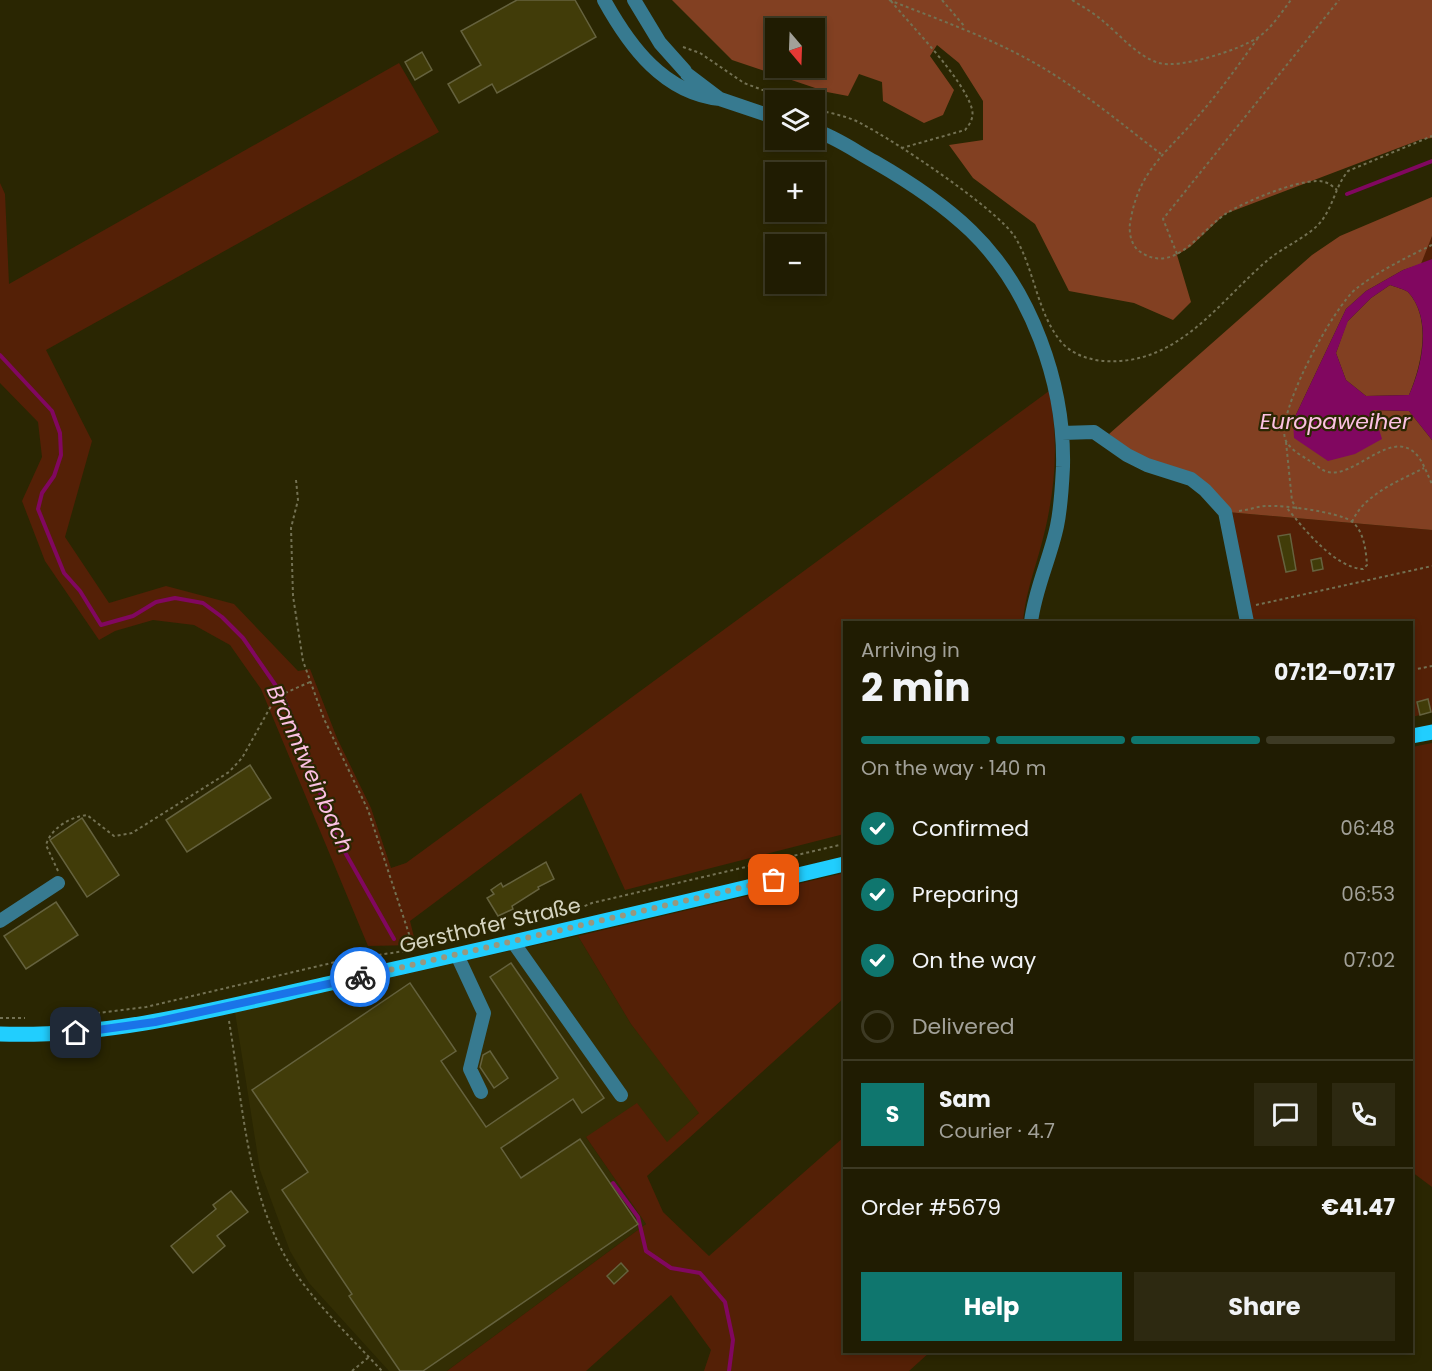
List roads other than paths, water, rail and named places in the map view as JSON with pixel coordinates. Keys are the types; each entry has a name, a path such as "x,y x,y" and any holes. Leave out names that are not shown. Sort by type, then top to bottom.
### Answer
{"main road":[{"path":"1413,736 1432,732"},
{"name":"Gersthofer Straße","path":"0,1034 39,1036 94,1031 227,1006 415,957 457,955 843,864"}],"street":[{"path":"604,0 620,28 652,67 689,92 702,97 720,99 765,114"},
{"path":"634,0 660,43 686,73 720,99"},
{"path":"825,136 904,179 971,231 1008,276 1035,329 1056,394 1062,434 1063,468 1057,525 1033,604 1031,621"},
{"path":"1062,434 1094,432 1137,460 1191,479 1225,512 1247,621"},
{"path":"0,921 58,883"},
{"path":"513,942 621,1095"},
{"path":"457,955 484,1013 470,1069 481,1092"}],"water":[{"name":"Europaweiher","path":"1432,259 1432,440 1409,411 1373,410 1382,439 1355,454 1328,461 1294,438 1293,421 1346,309 1366,291 1403,270","holes":["1390,285 1408,292 1416,303 1420,315 1423,342 1418,370 1409,395 1366,396 1346,380 1336,353 1348,321 1371,298"]}],"waterway":[{"path":"1347,194 1432,161"},
{"name":"Branntweinbach","path":"0,355 52,411 60,433 61,455 54,476 42,493 38,509 64,573 80,591 101,625 133,616 156,602 175,598 203,603 222,617 243,638 283,696 306,751 333,831 394,939"},
{"name":"Branntweinbach","path":"613,1183 638,1217 646,1251 671,1268 700,1273 725,1302 733,1340 729,1371"}]}
